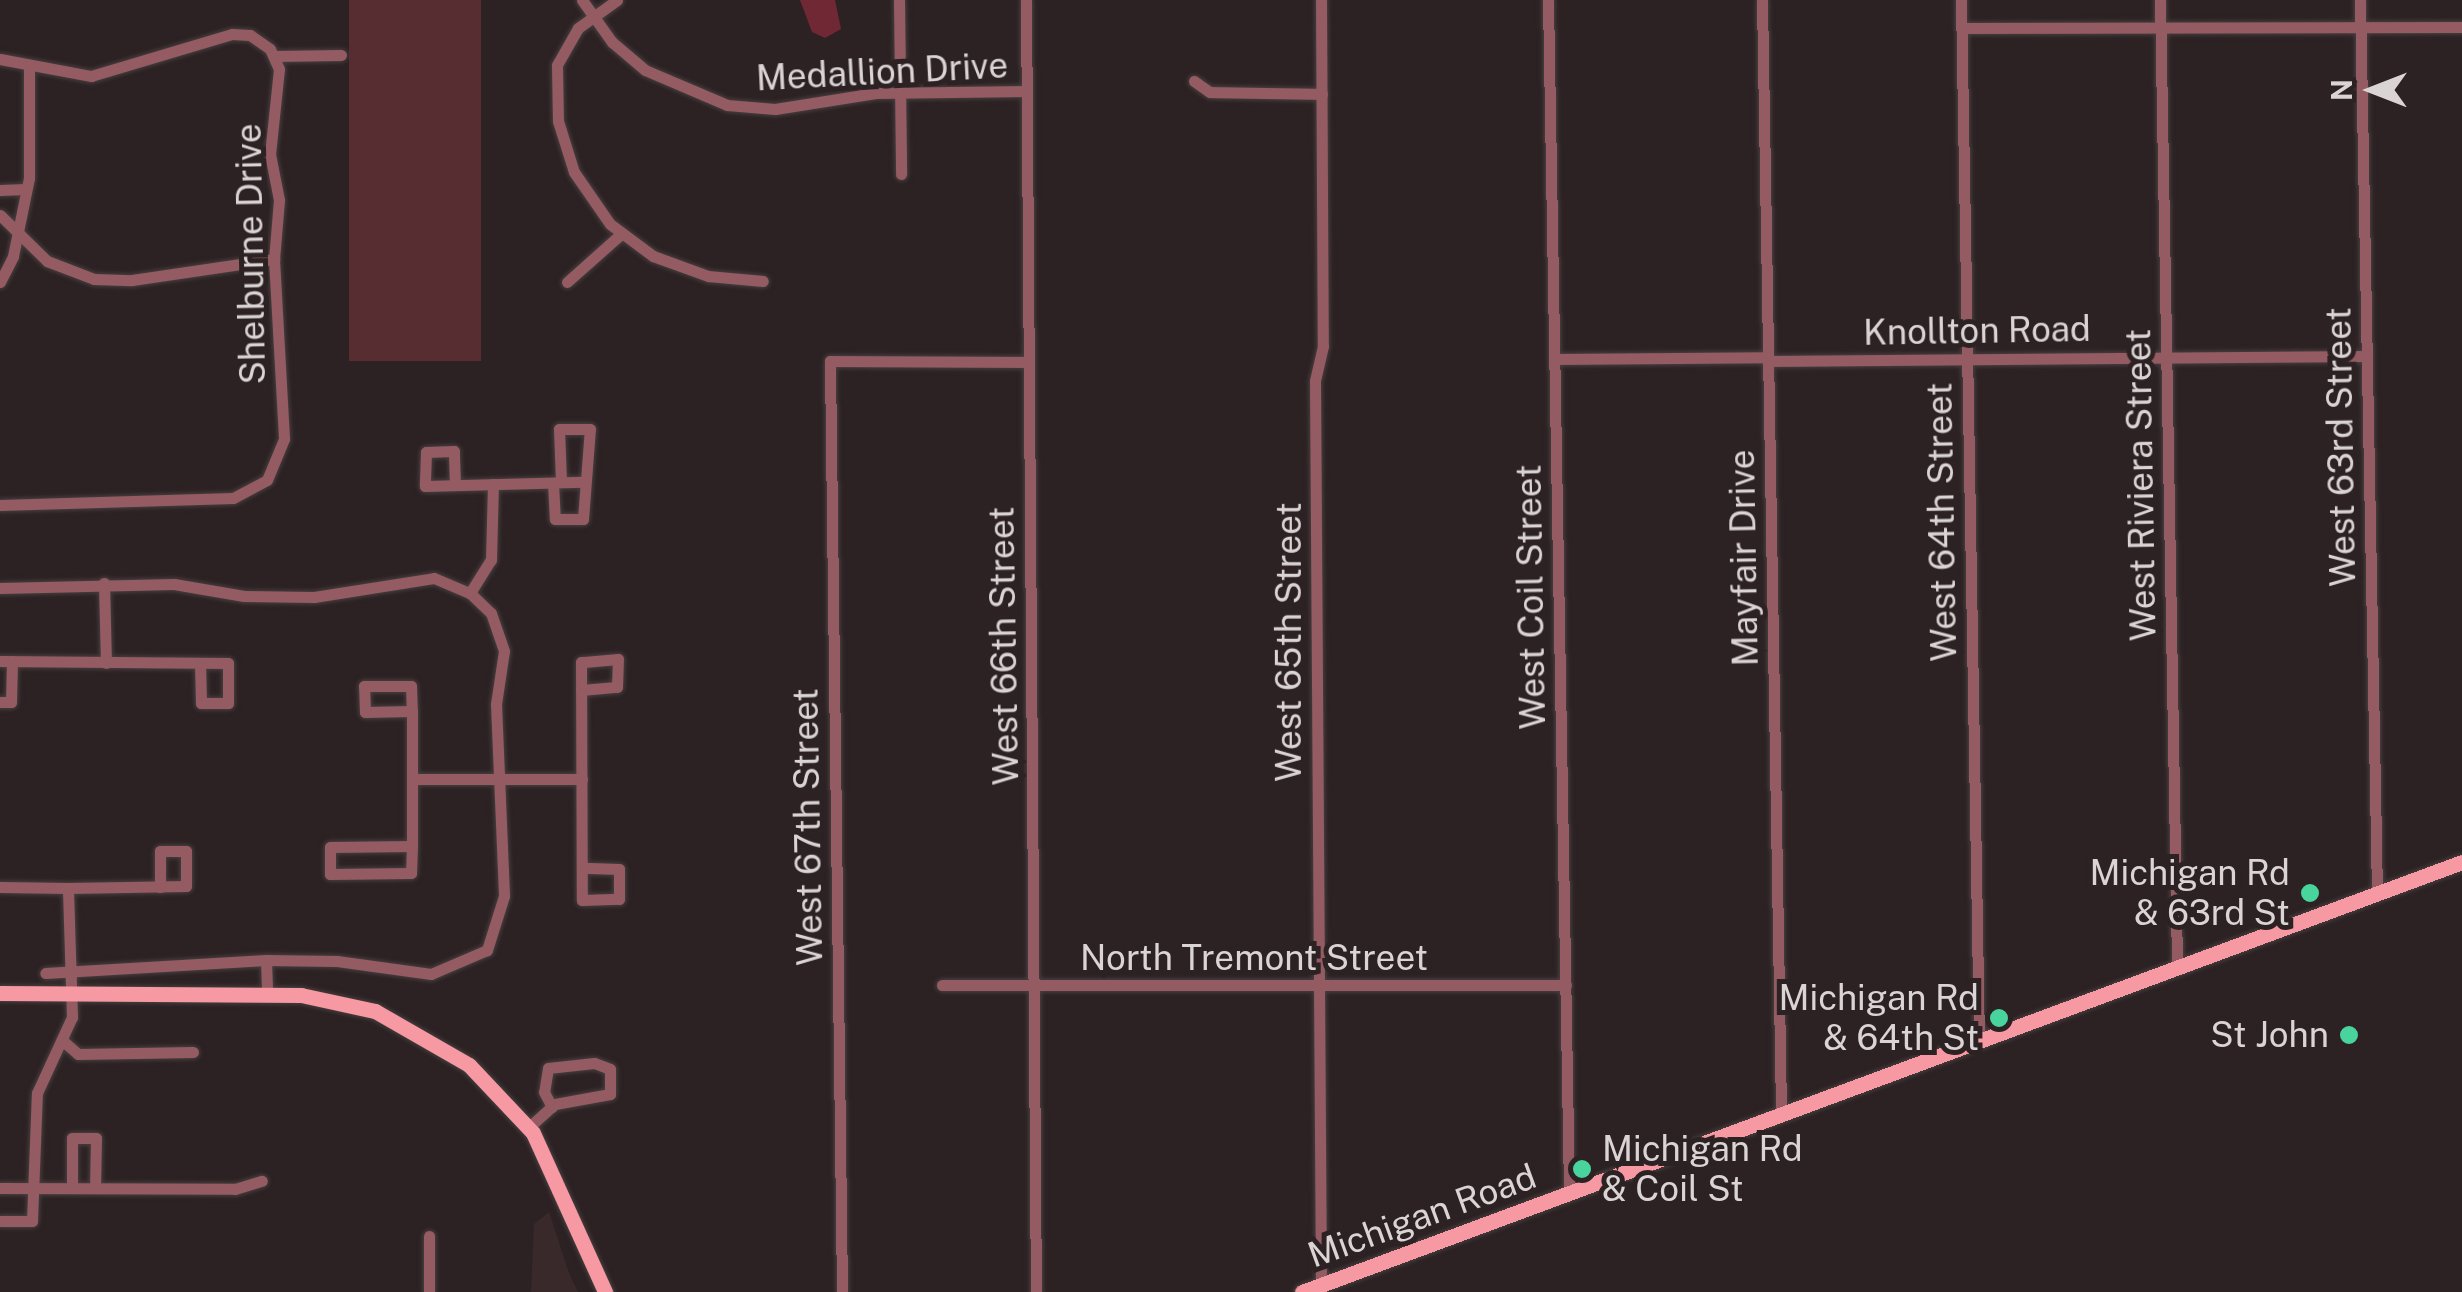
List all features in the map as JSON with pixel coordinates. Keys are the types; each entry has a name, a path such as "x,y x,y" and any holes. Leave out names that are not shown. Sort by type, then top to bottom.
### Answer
{"main road":[{"name":"Michigan Road","path":"1302,1292 2462,862"},
{"path":"0,993 267,993 375,1011 469,1065 528,1128 552,1162 605,1292"}],"street":[{"name":"Medallion Drive","path":"582,0 592,16 644,70 713,102 775,110 900,92 1027,91"},
{"path":"616,0 592,16 562,51 555,107 574,172 621,234 688,271 762,281"},
{"path":"899,0 901,174"},
{"name":"West 66th Street","path":"1026,0 1036,1292"},
{"name":"West 65th Street","path":"1320,0 1323,346 1315,380 1321,1285"},
{"name":"West Coil Street","path":"1548,0 1569,1194"},
{"name":"Mayfair Drive","path":"1762,0 1780,1116"},
{"name":"West 64th Street","path":"1961,0 1979,1042"},
{"name":"West Riviera Street","path":"2160,0 2177,969"},
{"name":"West 63rd Street","path":"2360,0 2377,894"},
{"path":"1961,28 2462,27"},
{"path":"0,59 96,76 232,34 270,50 342,55"},
{"name":"Shelburne Drive","path":"0,505 229,498 260,486 278,464 284,439 274,260 279,200 270,154 279,70 270,50"},
{"path":"0,282 18,237 26,189 29,66"},
{"path":"1194,81 1210,92 1322,94"},
{"path":"0,190 26,189"},
{"path":"0,215 18,237 58,267 105,280 274,260"},
{"path":"567,282 621,234"},
{"name":"Knollton Road","path":"1554,359 2367,356"},
{"name":"West 67th Street","path":"842,1292 830,361 1028,362"},
{"path":"590,429 590,469 583,482 583,518 555,518 560,430 590,429"},
{"path":"455,485 454,451 426,452 425,486 583,482"},
{"path":"470,593 491,560 493,484"},
{"path":"0,588 104,584 314,597 424,577 470,593 491,613 502,637 497,778 502,918 487,950 452,970 266,960 45,973"},
{"path":"104,584 106,663"},
{"path":"0,702 11,702 6,661 200,663"},
{"path":"412,711 364,712 364,686 412,686 412,711 412,846 411,873 330,874 330,848 412,846"},
{"path":"581,690 582,868"},
{"path":"412,778 582,778"},
{"path":"0,888 160,887"},
{"path":"0,1221 32,1222 37,1093 63,1041 71,994 68,888"},
{"path":"266,960 267,993"},
{"name":"North Tremont Street","path":"942,985 1566,985"},
{"path":"63,1041 78,1054 193,1052"},
{"path":"528,1128 552,1107 575,1096 610,1094 610,1069 594,1063 548,1068 544,1092 552,1107"},
{"path":"72,1188 72,1138 96,1138 96,1188"},
{"path":"0,1188 236,1189 262,1181"},
{"path":"429,1292 430,1236"}],"shaded area":[{"path":"349,0 481,0 481,361 349,361"},
{"path":"800,0 835,0 841,29 825,38 812,32"},
{"path":"549,1212 578,1292 531,1292 534,1224"}],"place":[{"name":"Michigan Rd & 63rd St","path":"2310,893"},
{"name":"Michigan Rd & 64th St","path":"1999,1018"},
{"name":"St John","path":"2349,1035"},
{"name":"Michigan Rd & Coil St","path":"1582,1169"}]}
